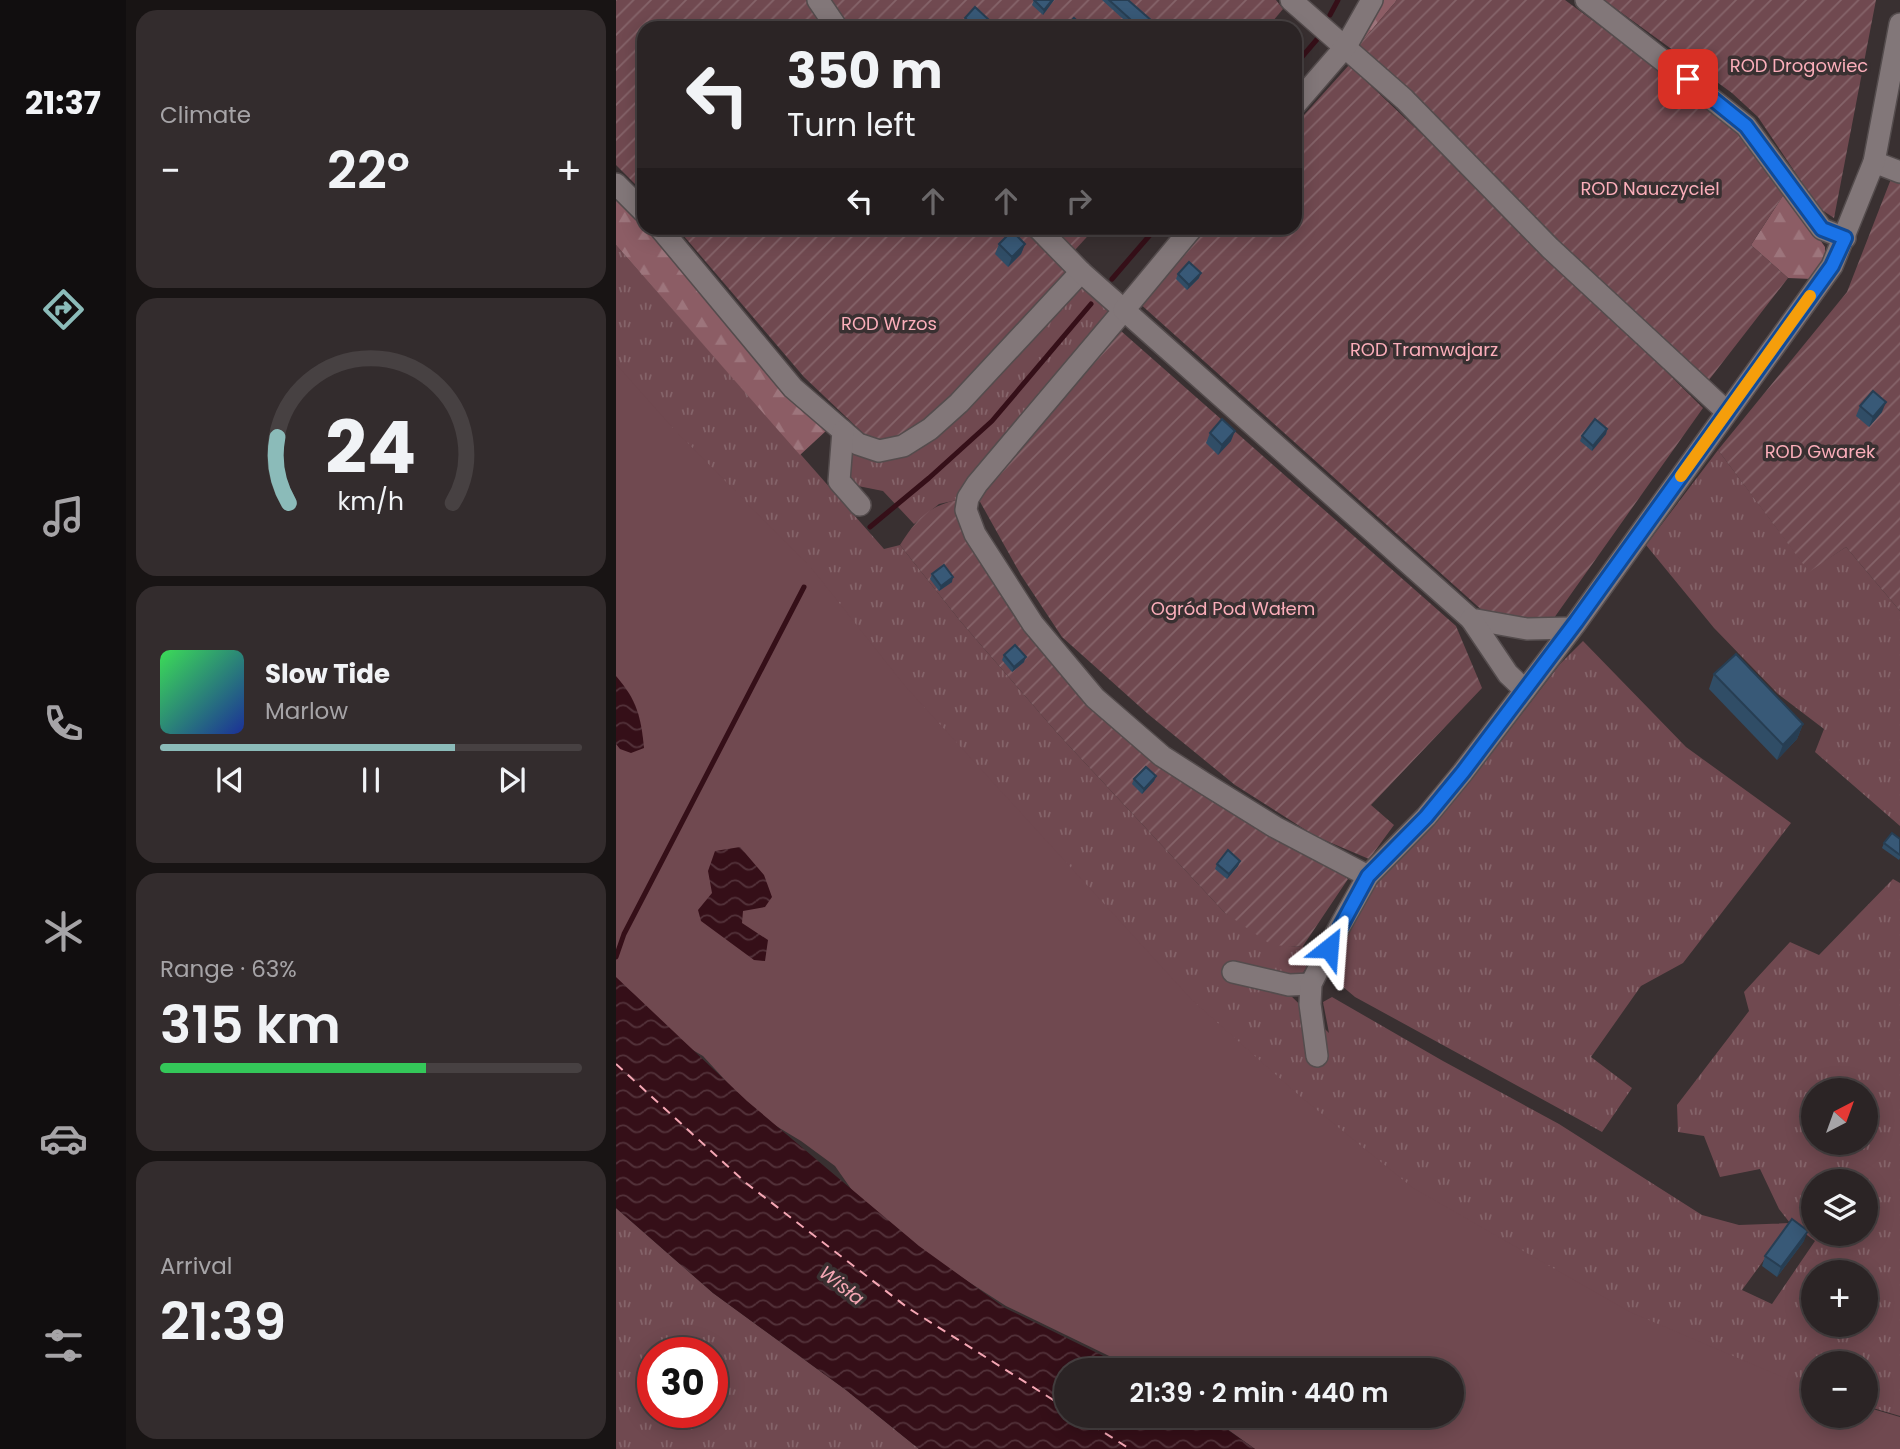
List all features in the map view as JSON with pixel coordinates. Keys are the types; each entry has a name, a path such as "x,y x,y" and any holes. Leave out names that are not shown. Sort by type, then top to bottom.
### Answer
{"street":[{"path":"818,0 832,21"},
{"path":"1291,0 1404,99 1549,248 1726,411"},
{"path":"1302,97 1346,46 1372,0"},
{"path":"1586,0 1746,126 1822,229 1845,238"},
{"path":"1317,1056 1310,1004 1311,984 1368,876 1426,817 1463,772 1572,628 1832,266 1874,162 1900,24"},
{"path":"1874,162 1900,172"},
{"path":"616,184 637,205"},
{"path":"666,235 793,388 858,444 879,451 903,446 930,429 959,403 1081,272"},
{"path":"1045,235 1081,272 1471,619 1508,674 1525,690"},
{"path":"1186,235 968,498 966,510 975,534 1033,624 1095,698 1162,756 1275,827 1368,876"},
{"path":"843,431 839,481 860,505"},
{"path":"1471,619 1498,626 1527,629 1572,628"},
{"path":"1233,972 1289,985 1311,984"}],"green space":[{"path":"616,0 807,0 820,21 637,21 637,186 616,165"},
{"path":"831,0 1276,0 1283,9 1273,21 846,21"},
{"path":"1377,0 1397,0 1359,45 1353,42"},
{"name":"ROD Nauczyciel","path":"1397,0 1565,0 1723,117 1747,141 1786,191 1751,245 1788,278 1705,385 1359,45"},
{"name":"ROD Drogowiec","path":"1604,0 1876,0 1834,218 1819,208 1758,117 1732,93"},
{"name":"ROD Tramwajarz","path":"1349,65 1526,233 1703,408 1554,618 1511,620 1484,612 1138,302 1198,235 1302,235 1302,117"},
{"name":"ROD Gwarek","path":"1891,179 1900,184 1900,611 1846,547 1809,572 1718,450 1847,292"},
{"path":"1786,191 1825,247 1825,260 1812,279 1788,278 1751,245"},
{"path":"616,194 637,215 637,235 657,235 662,240 827,430 800,455 616,245"},
{"name":"ROD Wrzos","path":"683,235 1030,235 1068,271 947,405 910,437 879,444 863,433 804,377"},
{"path":"1059,235 1089,235 1075,250"},
{"path":"616,245 884,549 900,545 961,622 1058,734 1225,913 1290,947 1303,946 1307,967 1288,993 1329,1033 1323,1002 1332,997 1559,1124 1702,1215 1739,1225 1790,1223 1779,1209 1760,1169 1720,1177 1704,1136 1678,1132 1677,1105 1749,1011 1744,992 1790,942 1819,955 1893,879 1900,883 1900,1416 1878,1410 1878,1351 1801,1351 1801,1386 1445,1255 616,493","holes":["1801,1169 1878,1169 1878,1246 1812,1246 1802,1260 1878,1260 1878,1337 1801,1337 1801,1262 1772,1304 1742,1290 1791,1223 1801,1230"]},
{"path":"1087,283 1110,305 1108,321 957,500 939,504 914,524 883,491 858,486 843,469 845,450 866,455 1069,289"},
{"name":"Ogród Pod Wałem","path":"1121,331 1456,626 1482,688 1371,805 1394,825 1369,859 1315,836 1235,785 1148,714 1062,637 1021,575 979,500 996,479 994,477"},
{"path":"616,364 672,427 813,570 905,686 1192,1000 1301,1097 1413,1188 1630,1312 1801,1385 1801,1428 1878,1428 1878,1411 1900,1417 1900,1449 1255,1449 1226,1428 1464,1428 1464,1358 1113,1358 1006,1306 933,1259 861,1203 835,1166 801,1141 756,1114 703,1056 650,1025 616,988"},
{"path":"1718,450 1809,571 1846,547 1900,611 1900,826 1815,752 1824,729 1778,694 1714,628 1646,545"},
{"path":"957,500 1076,688 1348,879 1303,946 1270,944 1225,913 1058,734 961,622 900,545 930,510"},
{"path":"1583,641 1686,747 1791,823 1683,963 1641,986 1591,1057 1632,1088 1602,1132 1355,997 1329,975 1330,961 1371,886 1474,776 1560,664"},
{"path":"616,1208 713,1293 846,1390 919,1449 616,1449"}],"water":[{"path":"616,676 637,709 641,727 644,748 631,753 620,749 616,744"},
{"path":"740,847 764,875 772,897 765,907 743,911 742,923 768,940 765,961 754,960 701,921 698,910 712,893 708,871 715,851"},
{"name":"Wisła","path":"616,977 747,1101 919,1246 1005,1308 1107,1358 1054,1358 1054,1428 1225,1428 1255,1449 919,1449 846,1390 713,1293 616,1208"}],"building":[{"path":"1034,0 1052,0 1044,10"},
{"path":"1109,0 1128,0 1152,21 1132,21"},
{"path":"975,7 988,19 968,21 965,18"},
{"path":"1008,235 1016,235 1025,244 1012,257 999,244"},
{"path":"1189,262 1201,273 1189,285 1178,274"},
{"path":"1873,391 1886,402 1873,417 1860,406"},
{"path":"1222,419 1235,431 1222,445 1210,433"},
{"path":"1595,419 1607,429 1593,446 1582,436"},
{"path":"944,565 953,577 941,586 932,574"},
{"path":"1015,645 1026,657 1014,667 1004,655"},
{"path":"1736,654 1803,724 1783,745 1714,674"},
{"path":"1146,767 1156,776 1144,789 1134,779"},
{"path":"1892,833 1900,839 1900,855 1884,843"},
{"path":"1228,850 1240,861 1229,874 1217,864"},
{"path":"1792,1219 1801,1226 1801,1240 1781,1267 1765,1256"}],"waterway":[{"path":"1330,15 1338,0"},
{"path":"1302,57 1319,37"},
{"path":"1112,279 1150,235"},
{"path":"870,527 992,421 1091,304"},
{"path":"616,957 624,934 804,587"}],"ferry route":[{"path":"616,1064 746,1183 908,1308 1054,1400"},
{"path":"1097,1428 1130,1449"}],"slow traffic":[{"path":"1681,476 1810,296"}],"route":[{"path":"1329,948 1368,876 1426,817 1463,772 1576,622 1832,266 1845,238 1822,229 1746,126 1688,79"}]}
